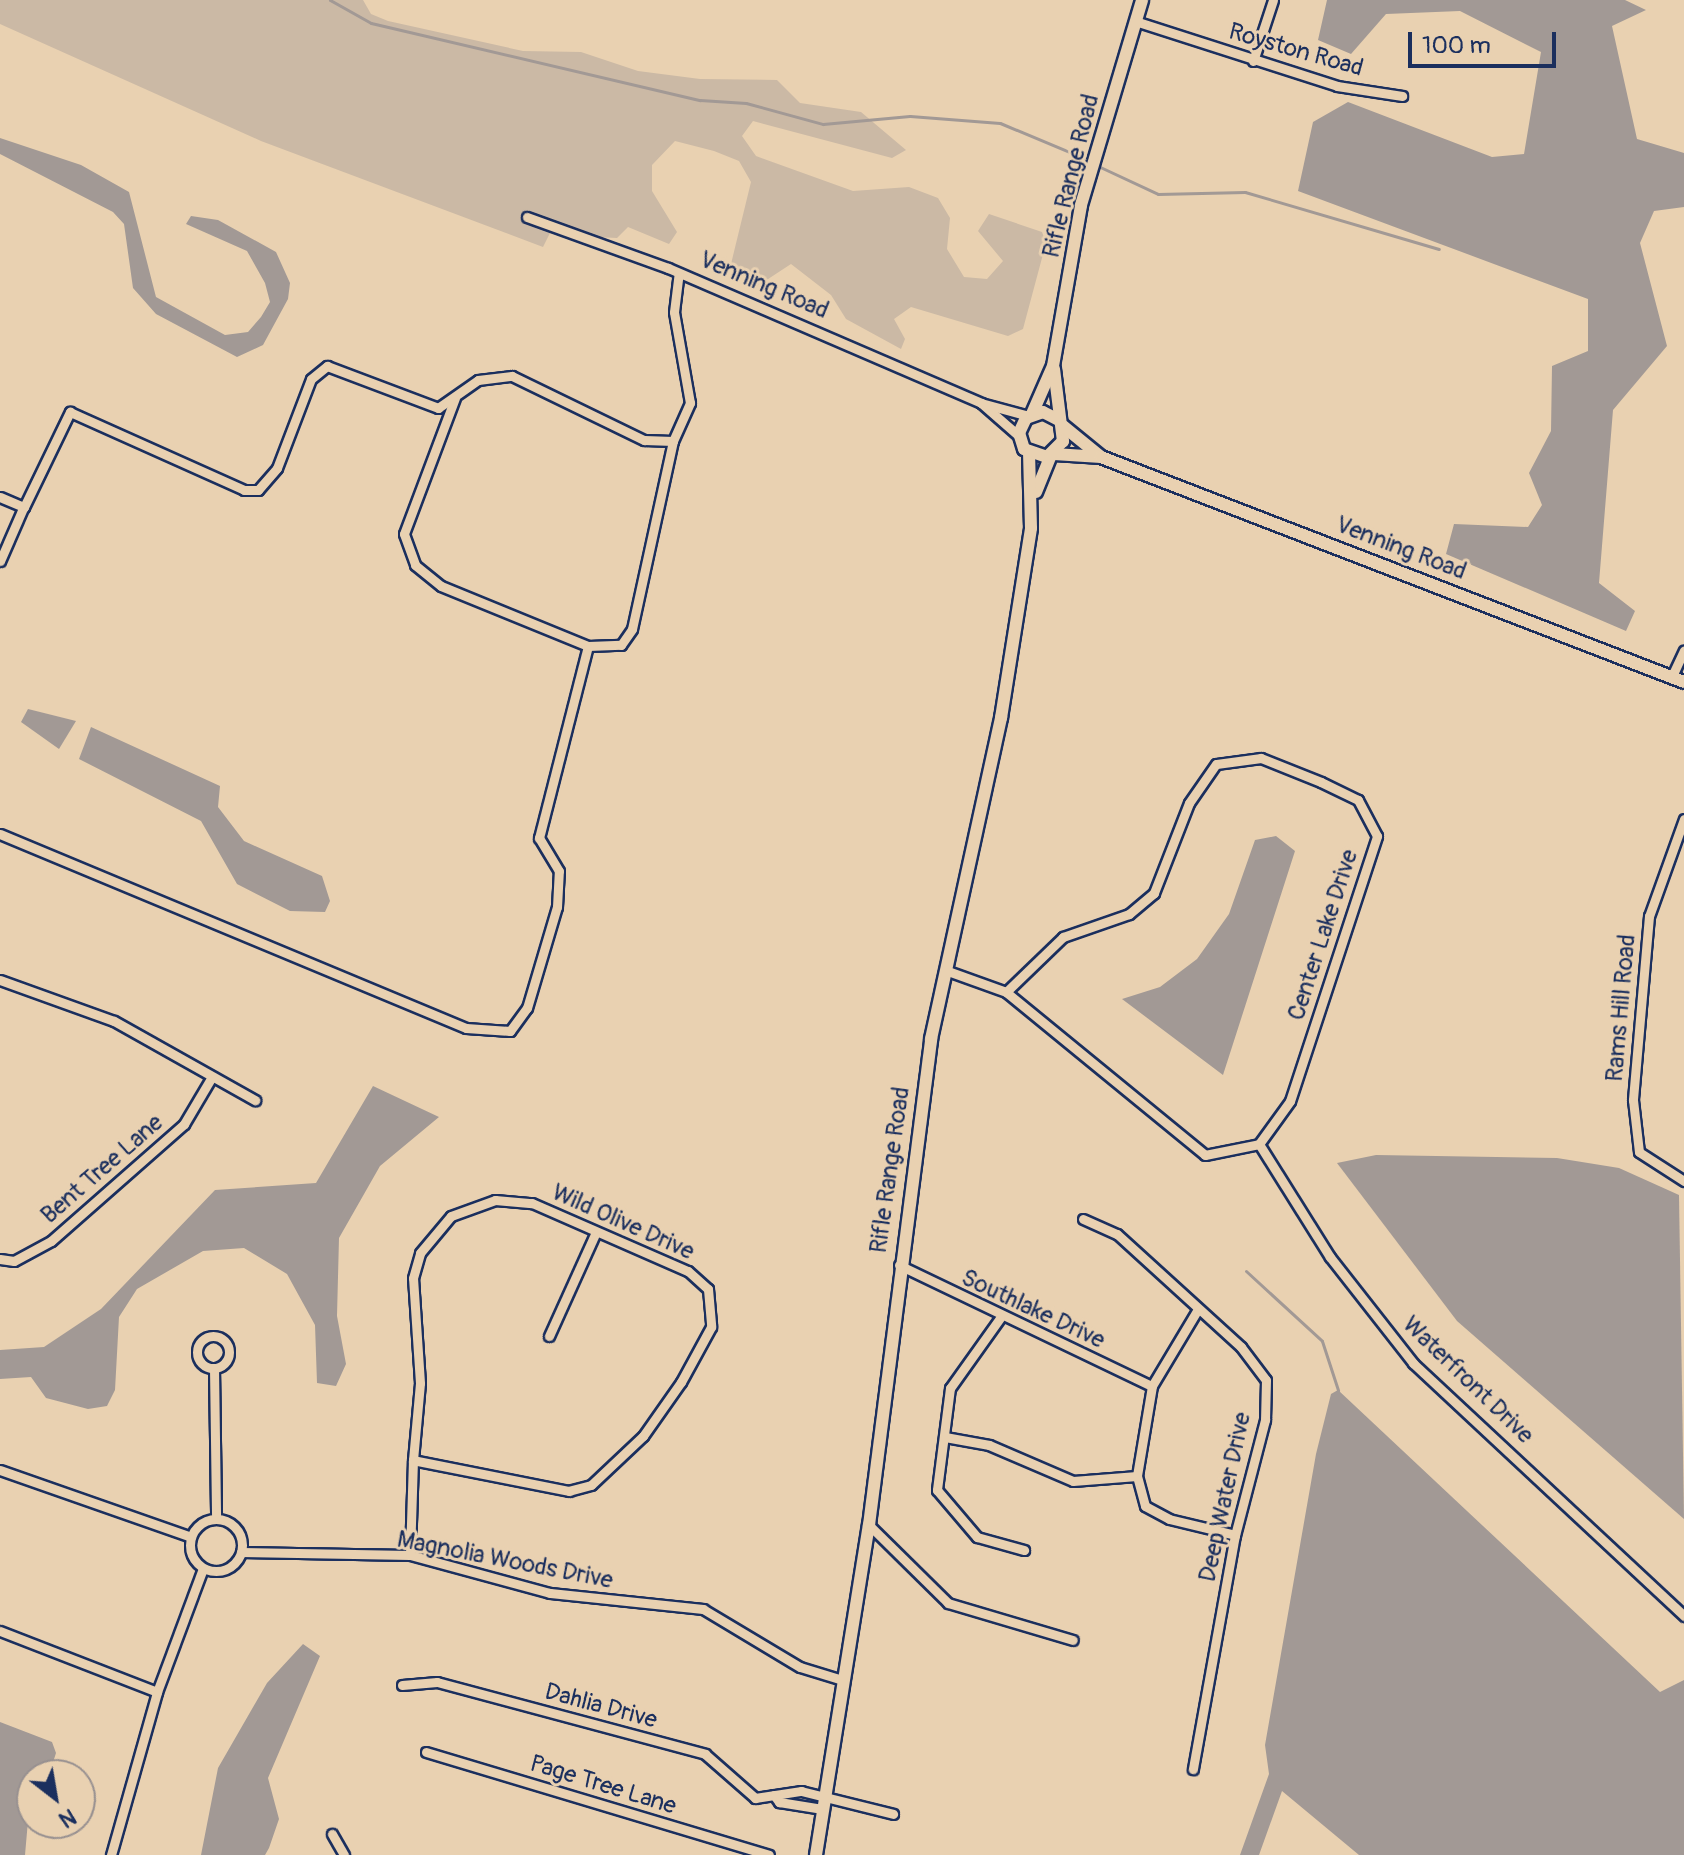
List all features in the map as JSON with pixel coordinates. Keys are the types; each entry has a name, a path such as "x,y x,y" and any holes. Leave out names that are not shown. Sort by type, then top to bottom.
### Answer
{"main road":[{"name":"Rifle Range Road","path":"1019,436 1053,366 1081,205 1142,0"},
{"name":"Rifle Range Road","path":"816,1855 839,1679 869,1525 899,1265 945,970 1001,718 1035,495 1061,423 1053,366"},
{"path":"1030,415 1061,423"},
{"name":"Venning Road","path":"1061,423 1101,457"},
{"path":"1019,436 1029,453"},
{"name":"Rifle Range Road","path":"1029,453 1035,495"},
{"name":"Venning Road","path":"1029,453 1101,457 1678,678"}],"street":[{"path":"1253,61 1273,0"},
{"name":"Royston Road","path":"1135,21 1253,61 1402,96"},
{"name":"Venning Road","path":"527,217 679,273 981,403 1030,415"},
{"path":"456,397 404,534 415,565 441,586 588,646 615,647 632,629 673,441 690,403 674,312 679,273"},
{"path":"0,561 69,412 253,491 277,468 311,379 324,367 431,408 456,397 485,377 512,376 644,440 673,441"},
{"name":"Venning Road","path":"981,403 1019,436"},
{"path":"0,497 23,508"},
{"path":"0,834 466,1028 510,1031 527,1008 557,907 559,871 540,829 564,761 567,720 588,646"},
{"path":"1678,678 1684,650"},
{"name":"Center Lake Drive","path":"1006,992 1063,937 1129,914 1154,893 1189,803 1216,764 1261,758 1358,800 1377,836 1290,1101 1259,1144"},
{"name":"Rams Hill Road","path":"1684,819 1649,916 1633,1100 1639,1152 1684,1181"},
{"path":"945,970 1006,992 1205,1155 1259,1144"},
{"path":"0,980 114,1021 210,1080 255,1100"},
{"name":"Bent Tree Lane","path":"0,1259 14,1261 51,1241 184,1124 210,1080"},
{"name":"Waterfront Drive","path":"1259,1144 1330,1257 1413,1363 1684,1616"},
{"name":"Wild Olive Drive","path":"410,1555 413,1460 420,1383 413,1278 433,1232 451,1216 495,1200 532,1203 700,1278 714,1309 681,1382 643,1436 606,1476 569,1491 413,1460"},
{"name":"Deep Water Drive","path":"1083,1219 1117,1234 1198,1309 1266,1380 1265,1420 1235,1535 1193,1769"},
{"path":"549,1336 596,1232"},
{"name":"Southlake Drive","path":"899,1265 1000,1318 1152,1386"},
{"path":"1198,1309 1152,1386 1137,1476 1145,1506 1169,1519 1235,1535"},
{"path":"1000,1318 950,1388 937,1490 977,1537 1024,1550"},
{"path":"214,1368 216,1519"},
{"path":"945,1437 989,1445 1073,1481 1137,1476"},
{"path":"0,1470 191,1537"},
{"path":"191,1537 216,1519"},
{"path":"191,1537 191,1555 203,1568 228,1568 241,1552 234,1527 216,1519"},
{"path":"869,1525 948,1603 1073,1640"},
{"name":"Magnolia Woods Drive","path":"241,1552 410,1555 550,1593 703,1609 800,1667 839,1679"},
{"path":"111,1855 157,1692 203,1568"},
{"path":"0,1631 157,1692"},
{"name":"Dahlia Drive","path":"402,1685 437,1682 705,1754 745,1793 825,1795 893,1814"},
{"name":"Page Tree Lane","path":"426,1752 769,1855"},
{"name":"Dahlia Drive","path":"774,1795 779,1802 822,1809"},
{"path":"332,1834 344,1855"}],"shaded area":[{"path":"0,0 363,0 371,14 388,21 523,51 581,52 638,71 700,79 777,80 800,103 861,112 906,150 892,158 753,121 742,136 756,156 853,191 909,187 938,198 950,218 947,249 964,277 987,279 1003,261 978,231 989,214 1042,232 1046,243 1023,329 1008,336 911,307 894,319 905,339 901,349 846,319 831,295 791,264 756,287 731,264 751,182 739,161 714,151 675,141 652,165 652,191 677,232 669,244 628,227 617,238 596,237 555,223 543,247 261,141 0,24"},
{"path":"1327,0 1625,0 1646,10 1612,26 1637,139 1684,153 1684,207 1654,211 1640,243 1667,346 1613,410 1599,583 1635,611 1626,631 1446,554 1454,524 1528,527 1542,505 1529,473 1551,431 1552,366 1588,351 1588,299 1298,191 1313,122 1348,102 1492,157 1524,154 1541,52 1460,11 1386,14 1351,54 1318,40"},
{"path":"0,138 81,165 129,192 156,297 225,335 248,332 261,317 270,302 265,283 247,251 186,224 191,216 218,220 276,252 290,283 288,299 263,345 237,357 156,314 133,288 124,224 113,212 0,154"},
{"path":"28,709 76,721 59,749 21,722"},
{"path":"91,727 220,786 218,807 244,841 322,876 330,901 325,912 290,911 237,884 201,821 79,759"},
{"path":"1276,836 1295,851 1223,1075 1122,999 1160,987 1197,959 1229,914 1255,840"},
{"path":"373,1086 439,1117 380,1166 339,1238 337,1316 346,1364 336,1386 317,1383 315,1325 287,1274 244,1248 203,1251 137,1289 119,1317 115,1390 107,1406 88,1409 46,1398 31,1377 0,1379 0,1350 44,1347 101,1309 215,1190 316,1183"},
{"path":"1376,1155 1557,1158 1619,1168 1679,1195 1684,1519 1457,1321 1337,1163"},
{"path":"1338,1390 1660,1692 1684,1680 1684,1855 1359,1855 1282,1791 1259,1855 1240,1855 1269,1774 1265,1745 1316,1454 1331,1394"},
{"path":"303,1644 320,1656 268,1778 279,1819 269,1848 265,1855 201,1855 218,1768 267,1683"},
{"path":"0,1722 52,1742 56,1753 54,1759 16,1759 16,1839 26,1839 25,1855 0,1855"}],"waterway":[{"path":"330,0 371,23 700,100 746,103 823,124 910,116 1000,123 1091,161"},
{"path":"1098,166 1158,194 1245,192 1439,249"},
{"path":"1246,1271 1322,1341 1338,1390"}]}
